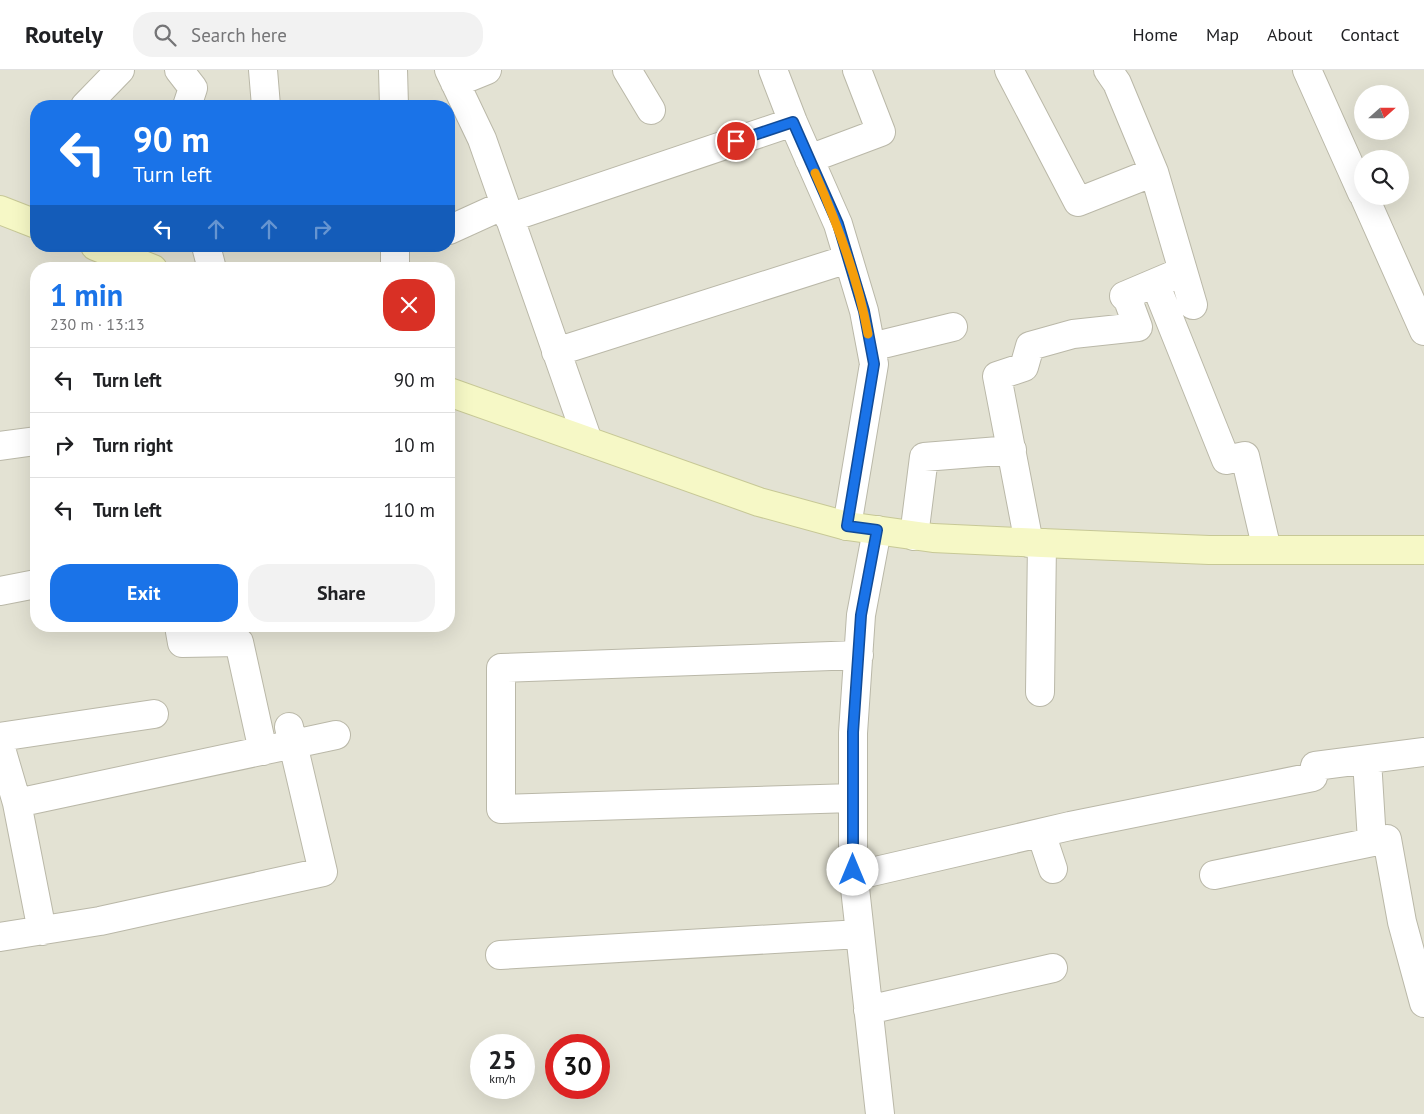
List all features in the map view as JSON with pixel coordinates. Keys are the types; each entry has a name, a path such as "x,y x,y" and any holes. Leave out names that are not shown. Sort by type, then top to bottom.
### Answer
{"street":[{"path":"91,100 120,70"},
{"path":"179,70 193,88 189,100"},
{"path":"263,70 266,100"},
{"path":"393,70 394,100"},
{"path":"487,70 452,77 482,139 588,441"},
{"path":"627,70 651,110"},
{"path":"773,70 793,122 838,224 864,311 874,364 847,526"},
{"path":"809,159 881,132 857,70"},
{"path":"1009,70 1078,202 1154,172"},
{"path":"1108,70 1116,83 1154,172 1193,306"},
{"path":"1307,70 1354,175"},
{"path":"455,228 793,122"},
{"path":"1368,205 1420,314"},
{"path":"0,210 30,222"},
{"path":"110,252 135,262"},
{"path":"556,352 848,259"},
{"path":"1040,692 1035,543 1012,450 997,376 1024,367 1030,346 1073,334 1138,327 1128,300 1124,296 1183,271"},
{"path":"1155,283 1226,460 1246,456 1266,550"},
{"path":"871,347 953,327"},
{"path":"455,394 759,502 847,526 914,536 1035,543 1209,550 1424,550"},
{"path":"0,446 30,442"},
{"path":"914,536 924,457 1012,450"},
{"path":"877,530 861,615 853,732 853,798 854,876 880,1114"},
{"path":"0,591 30,585"},
{"path":"181,632 182,643 239,642 263,751"},
{"path":"853,798 501,809 501,668 858,655"},
{"path":"0,737 154,714"},
{"path":"0,937 100,921 323,872 292,736"},
{"path":"17,803 263,751 292,736 336,736"},
{"path":"0,745 17,803 42,930"},
{"path":"854,876 1041,833 1313,777 1315,766 1424,752"},
{"path":"1367,760 1372,841"},
{"path":"1041,833 1053,869"},
{"path":"1214,875 1387,839 1402,922 1424,1003"},
{"path":"500,955 860,934"},
{"path":"868,1010 1053,968"}],"shaded area":[{"path":"0,70 1424,70 1424,1114 0,1114"}],"slow traffic":[{"path":"815,173 838,224 864,311 868,334"}],"route":[{"path":"736,141 793,122 838,224 864,311 874,364 847,526 877,530 861,615 853,732 853,870"}]}
